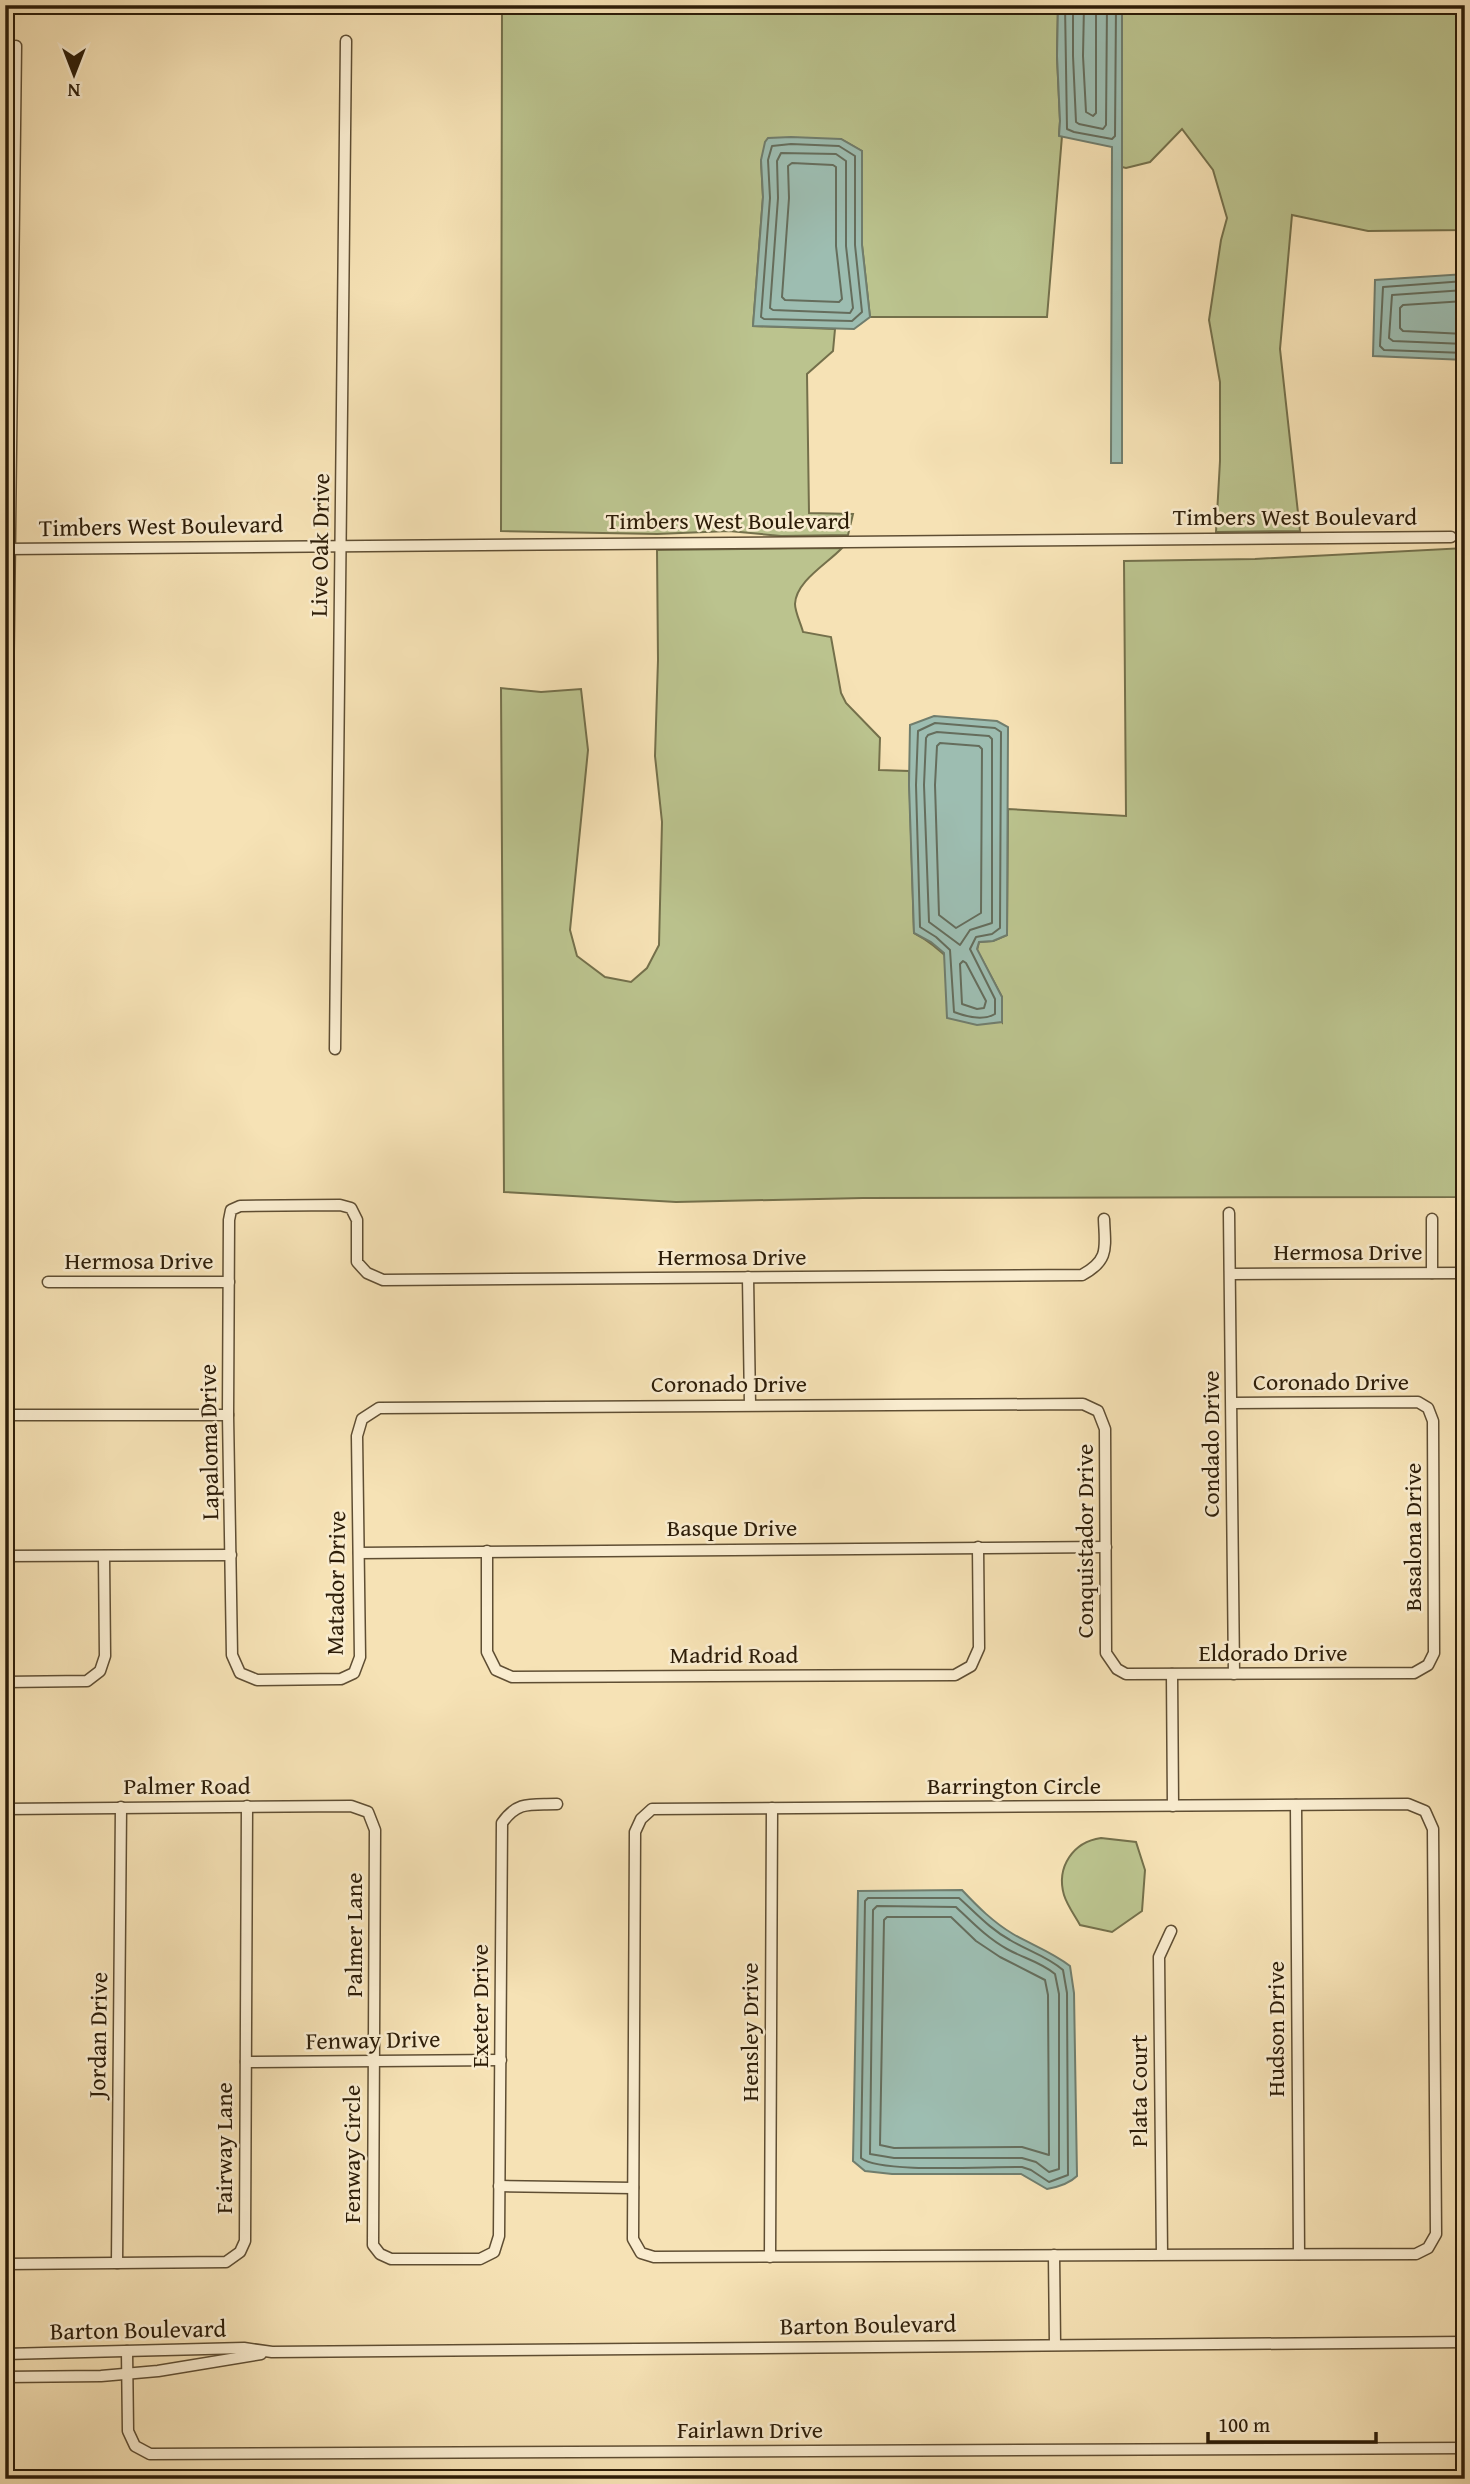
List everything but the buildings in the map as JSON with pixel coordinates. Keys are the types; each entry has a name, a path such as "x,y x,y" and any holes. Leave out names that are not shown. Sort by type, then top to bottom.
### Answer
{"street":[{"name":"Live Oak Drive","path":"335,1049 346,41"},
{"path":"5,934 16,46"},
{"name":"Timbers West Boulevard","path":"8,549 1451,537"},
{"name":"Lapaloma Drive","path":"240,1673 232,1655 228,1415 231,1210 240,1206 340,1205 351,1208 358,1220 357,1262 367,1273"},
{"name":"Condado Drive","path":"1229,1213 1234,1674"},
{"name":"Hermosa Drive","path":"367,1273 383,1280 1082,1275 1097,1267 1105,1254 1104,1219"},
{"path":"1432,1219 1432,1273"},
{"name":"Hermosa Drive","path":"1231,1274 1465,1273"},
{"path":"748,1278 750,1405"},
{"name":"Hermosa Drive","path":"48,1282 229,1282"},
{"name":"Coronado Drive","path":"1231,1404 1418,1402 1428,1408"},
{"name":"Coronado Drive","path":"362,1419 379,1409 1083,1404 1098,1411"},
{"name":"Basalona Drive","path":"1428,1408 1433,1421 1434,1653 1428,1665"},
{"name":"Conquistador Drive","path":"1098,1411 1105,1429 1106,1653 1117,1669"},
{"path":"5,1415 228,1415"},
{"name":"Matador Drive","path":"240,1673 257,1680 341,1679 354,1673 360,1657 357,1436 362,1419"},
{"name":"Madrid Road","path":"487,1551 487,1652 496,1670 512,1677 955,1675 971,1666 979,1648 978,1547"},
{"name":"Basque Drive","path":"359,1553 1106,1547"},
{"path":"5,1556 231,1555"},
{"path":"5,1682 87,1681 100,1671 105,1656 104,1556"},
{"name":"Eldorado Drive","path":"1117,1669 1126,1674 1414,1673 1428,1665"},
{"path":"1172,1674 1173,1806"},
{"name":"Exeter Drive","path":"494,2252 499,2236 502,1823 510,1812 521,1805 557,1804"},
{"name":"Barrington Circle","path":"1408,1804 1425,1811 1433,1829 1436,2234 1428,2248 1416,2254 654,2257 641,2253 633,2239 635,1832 641,1819 652,1809 1296,1805 1408,1804"},
{"name":"Hudson Drive","path":"1296,1805 1298,2254"},
{"name":"Fairway Lane","path":"5,2264 226,2262 240,2252 245,2241 247,1806"},
{"name":"Palmer Road","path":"5,1809 351,1806 368,1812"},
{"name":"Jordan Drive","path":"117,2263 121,1807"},
{"name":"Hensley Drive","path":"770,2257 772,1808"},
{"name":"Palmer Lane","path":"368,1812 376,1830 374,2061"},
{"name":"Plata Court","path":"1161,2254 1159,1957 1171,1931"},
{"name":"Fenway Drive","path":"246,2062 501,2060"},
{"name":"Fenway Circle","path":"374,2061 373,2245 380,2254 391,2259 480,2259 494,2252"},
{"path":"499,2186 633,2188"},
{"path":"1054,2255 1055,2344"},
{"name":"Barton Boulevard","path":"5,2354 244,2348 272,2352 1465,2342"},
{"name":"Fairlawn Drive","path":"127,2351 128,2431 135,2446 150,2454 1465,2448"},
{"name":"Barton Boulevard","path":"5,2377 127,2374 178,2369 272,2352"}],"green space":[{"path":"502,5 1058,5 1059,135 1062,136 1047,317 870,317 862,245 862,151 841,139 761,160 763,197 753,326 835,329 833,351 807,374 809,513 853,514 848,535 781,536 729,531 657,534 501,531"},
{"path":"1122,5 1465,5 1465,230 1368,231 1292,215 1280,349 1300,531 1216,532 1220,461 1220,382 1209,320 1227,218 1213,170 1182,129 1150,162 1122,167"},
{"path":"842,548 806,580 795,604 798,618 803,632 831,637 841,693 846,703 880,738 879,770 909,771 914,933 940,950 951,961 1002,1022 1002,997 977,950 979,942 993,941 1007,935 1008,809 1126,816 1124,561 1255,559 1465,548 1465,1197 863,1198 676,1202 504,1192 501,688 541,692 581,689 588,750 570,930 577,956 605,977 631,982 647,968 659,945 662,822 655,756 657,550"},
{"path":"1101,1838 1136,1842 1145,1870 1142,1911 1112,1932 1080,1925 1065,1899 1062,1885 1065,1866 1075,1850 1091,1840"}],"water":[{"path":"1058,5 1122,5 1122,463 1111,463 1112,147 1059,136"},
{"path":"768,138 841,139 862,151 862,245 870,317 854,329 753,326 763,197 761,160"},
{"path":"1465,274 1465,360 1373,356 1375,280"},
{"path":"934,716 997,721 1008,727 1007,935 993,941 979,942 977,949 1002,997 1002,1022 977,1025 947,1018 944,953 914,933 909,785 910,725"},
{"path":"962,1890 1006,1929 1070,1966 1074,1993 1077,2176 1059,2186 1047,2189 1021,2174 892,2174 865,2171 853,2161 858,1891"}]}
